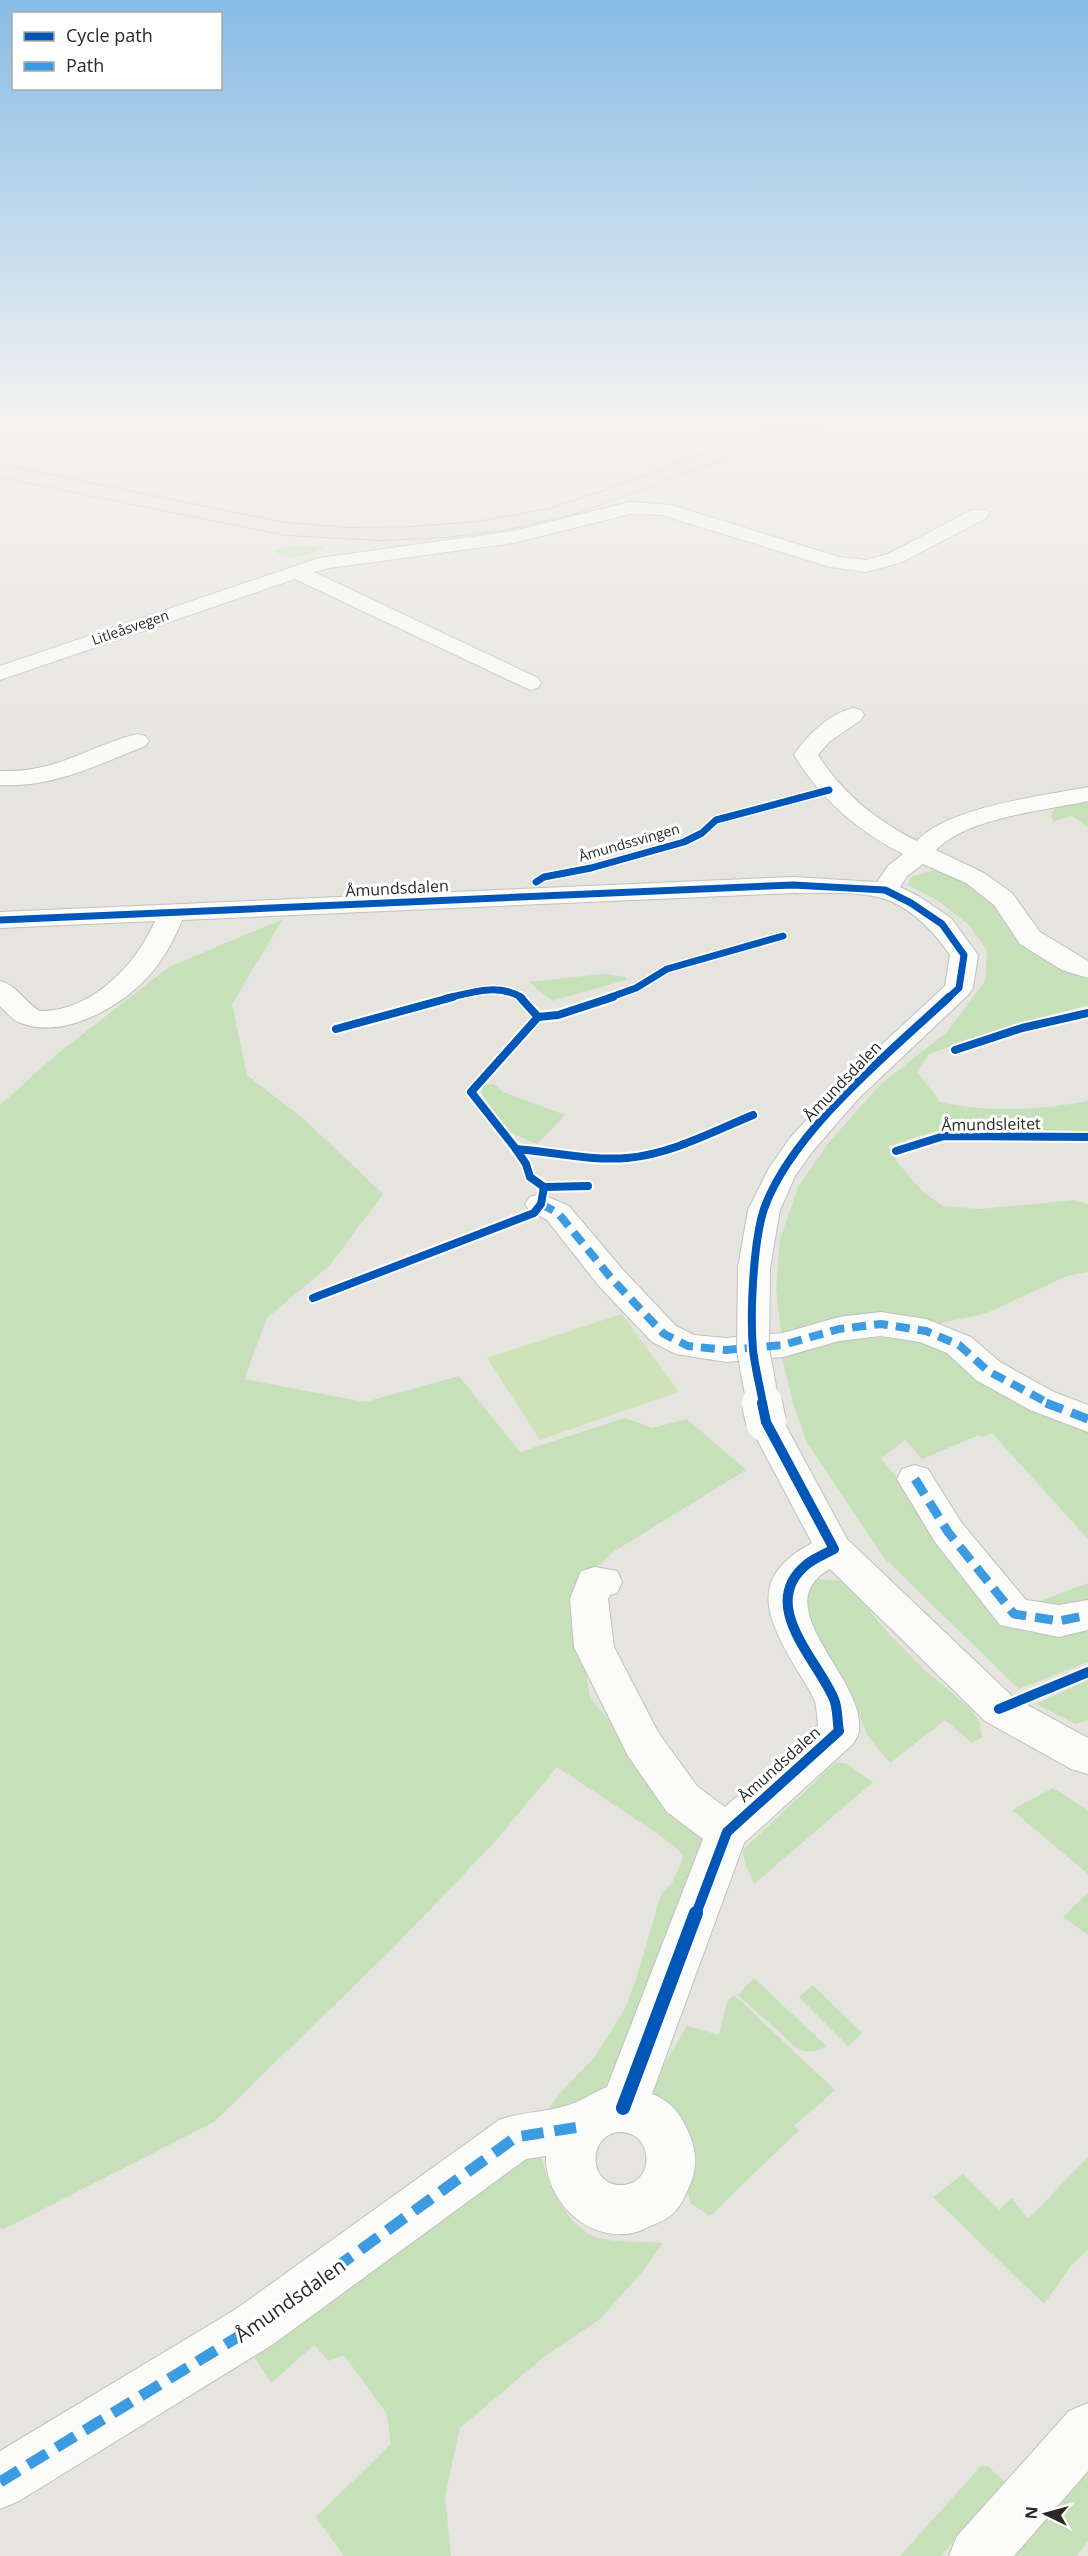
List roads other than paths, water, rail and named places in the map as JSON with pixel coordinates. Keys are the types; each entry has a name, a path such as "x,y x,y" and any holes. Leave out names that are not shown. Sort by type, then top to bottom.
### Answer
{"street":[{"name":"Litleåsvegen","path":"0,673 295,571 362,556 503,538"},
{"name":"Litleåsvegen","path":"758,538 837,563 866,566 894,558 932,538"},
{"path":"295,571 530,683"},
{"path":"853,715 822,735 810,747 806,755 829,790 890,838 975,878 1004,899 1030,938 1072,964 1088,970"},
{"path":"0,778 19,781 41,777 137,741"},
{"path":"885,891 897,871 921,853 928,843 947,830 1012,811 1088,794"},
{"name":"Åmundsdalen","path":"0,920 793,885 837,885 885,891 911,903 942,924 964,955 959,988 847,1093 801,1145 780,1175 764,1210 754,1268 753,1350 766,1422 834,1548 999,1709 1087,1763"},
{"path":"0,989 30,1017 45,1019 64,1016 97,1004 129,983 162,939 171,914"},
{"path":"541,1204 558,1213 611,1278 664,1334 688,1346 726,1350 783,1345 839,1329 881,1324 926,1331 959,1345 988,1371 1042,1401 1088,1419"},
{"path":"915,1479 948,1532 1014,1614 1028,1618 1059,1621 1088,1615"},
{"name":"Åmundsdalen","path":"0,2482 255,2327 516,2137 601,2118 727,1832 839,1731 835,1701 790,1624 784,1601 793,1579 806,1564 813,1557 834,1548"},
{"path":"603,1582 595,1582 589,1599 594,1647 616,1692 643,1744 682,1799 727,1832"},
{"path":"977,2556 1088,2430"}]}
